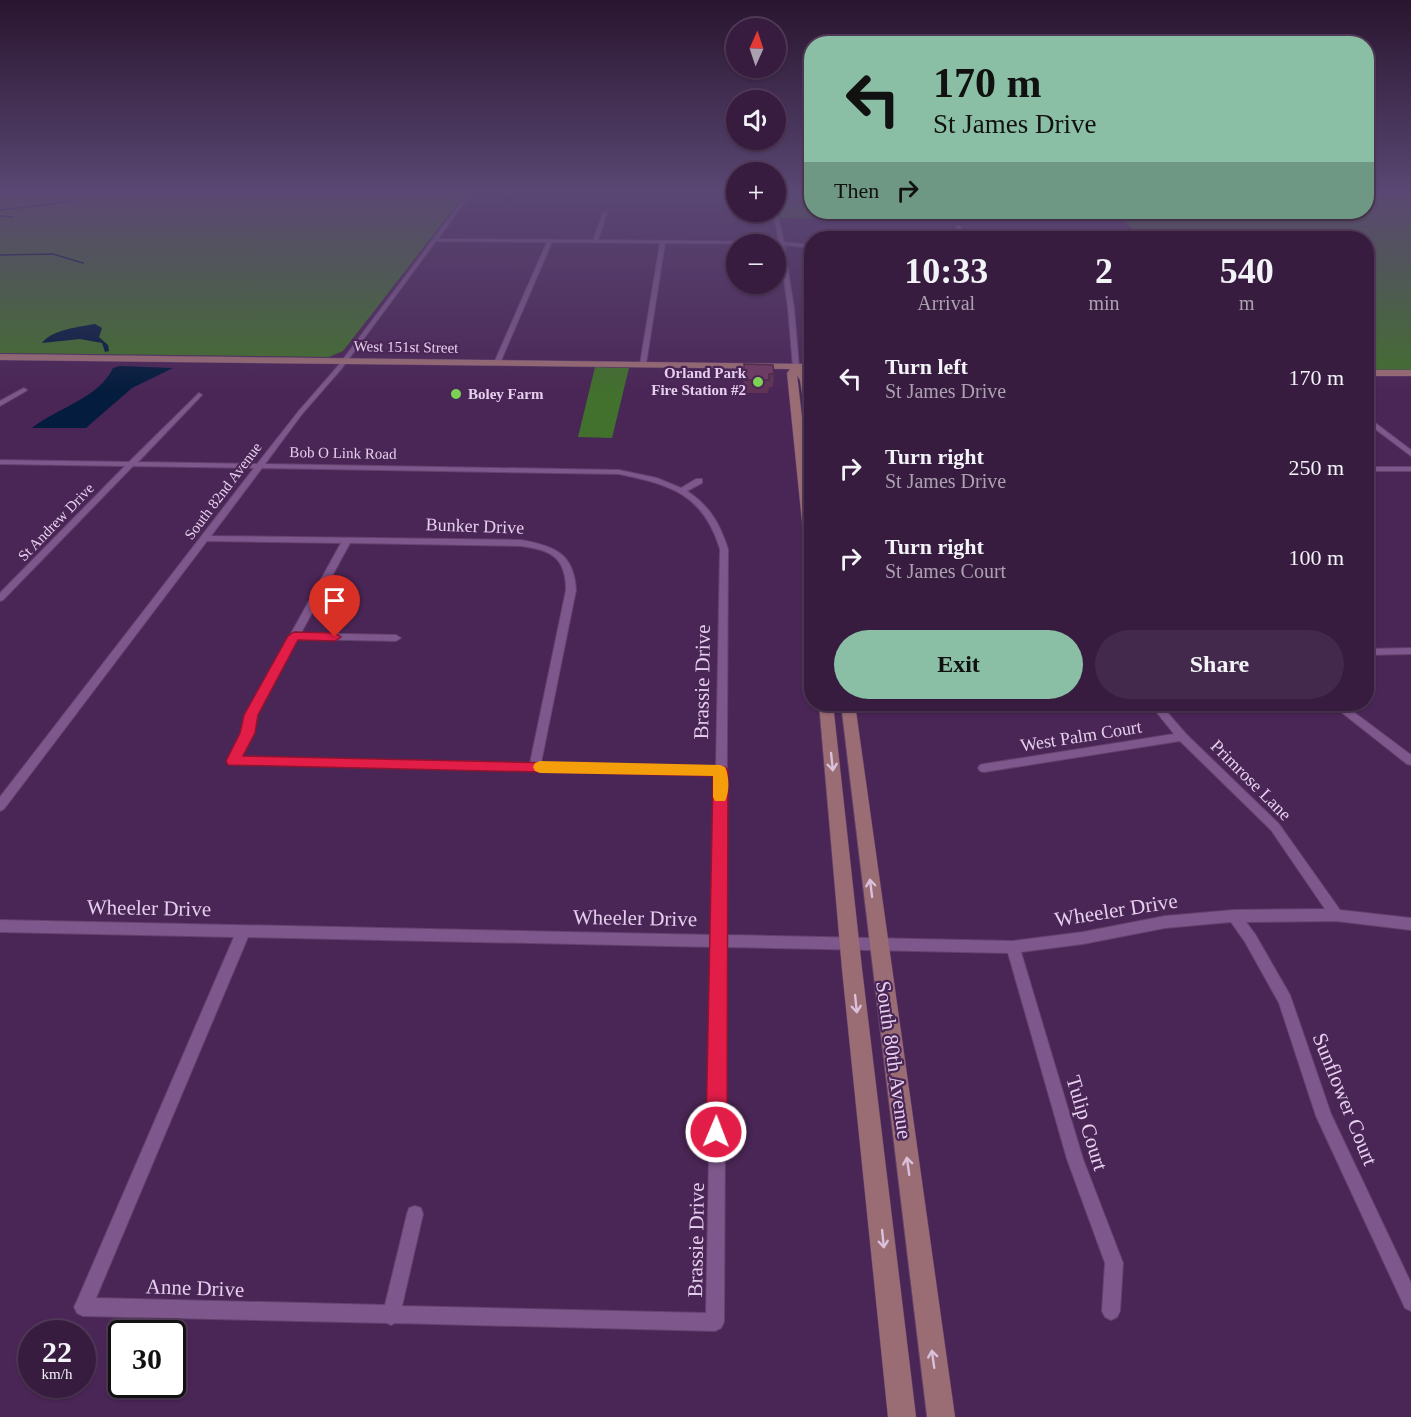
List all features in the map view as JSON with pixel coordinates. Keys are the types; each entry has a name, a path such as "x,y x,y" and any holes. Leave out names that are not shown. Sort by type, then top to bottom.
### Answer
{"street":[{"name":"South 82nd Avenue","path":"0,806 259,466 420,260"},
{"path":"497,363 542,260"},
{"path":"643,364 660,260"},
{"path":"786,272 794,330 796,367 804,379"},
{"name":"West 151st Street","path":"0,357 804,367"},
{"path":"796,367 792,373 804,443"},
{"path":"1374,373 1411,373"},
{"path":"0,404 24,390"},
{"name":"St Andrew Drive","path":"0,598 199,395"},
{"path":"1374,424 1411,454"},
{"path":"0,469 4,462"},
{"name":"Bob O Link Road","path":"4,462 594,470 643,476 682,490"},
{"path":"1374,469 1411,469"},
{"path":"682,490 699,481"},
{"name":"Brassie Drive","path":"682,490 711,515 720,531 724,549 715,1322"},
{"name":"Bunker Drive","path":"204,538 521,543 546,548 559,554 572,573 571,590 535,767"},
{"path":"347,540 251,715 248,733 233,761 720,771"},
{"path":"294,636 396,638"},
{"path":"1374,652 1411,651"},
{"name":"South 80th Avenue","path":"827,711 902,1417"},
{"name":"South 80th Avenue","path":"849,711 941,1417"},
{"name":"Primrose Lane","path":"1161,711 1182,737 1275,827 1336,915"},
{"path":"1345,711 1411,761"},
{"name":"West Palm Court","path":"984,768 1182,737"},
{"name":"Wheeler Drive","path":"0,926 1013,948 1083,938 1165,922 1234,916 1336,915 1411,924"},
{"name":"Sunflower Court","path":"1234,916 1250,938 1285,1000 1324,1116 1411,1302"},
{"name":"Anne Drive","path":"244,930 83,1307 715,1322"},
{"name":"Tulip Court","path":"1013,948 1075,1159 1114,1263 1111,1311"},
{"path":"391,1316 415,1214"}],"green space":[{"path":"0,260 414,260 343,351 329,357 0,353"},
{"path":"1374,260 1411,260 1411,371 1374,370"},
{"path":"595,367 629,368 612,438 578,437"}],"water":[{"path":"95,324 102,328 99,337 108,345 109,351 105,352 102,343 80,339 42,343 59,332"},
{"path":"120,366 173,368 132,388 86,428 32,428 88,395 107,378 113,368"}],"building":[{"path":"744,364 773,365 774,374 769,374 769,380 744,380"}],"waterway":[{"path":"73,260 83,263"}],"slow traffic":[{"path":"540,767 720,771 720,797"}],"place":[{"name":"Orland Park Fire Station #2","path":"758,382"},
{"name":"Boley Farm","path":"456,394"}],"route":[{"path":"335,637 294,636 251,715 247,727 248,733 233,761 720,771 716,1132"}]}
